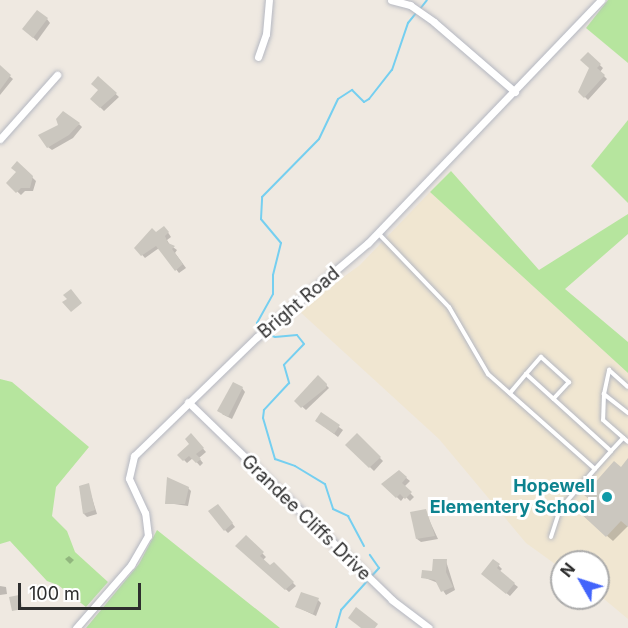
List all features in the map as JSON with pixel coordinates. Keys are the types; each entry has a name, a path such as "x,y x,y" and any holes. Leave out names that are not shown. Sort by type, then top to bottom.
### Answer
{"street":[{"path":"258,57 266,34 269,0"},
{"path":"391,0 423,14 514,92"},
{"name":"Bright Road","path":"76,628 131,565 148,537 145,513 129,478 134,456 257,337 378,233 601,0"},
{"path":"0,139 57,75"},
{"name":"Grandee Cliffs Drive","path":"188,402 375,585 429,628"}],"lane":[{"path":"378,233 449,307 488,374 595,470"},
{"path":"510,393 541,357 568,381 553,399"},
{"path":"628,387 609,370 604,394 603,420 628,442"},
{"path":"526,374 611,452"},
{"path":"604,394 628,413"},
{"path":"551,537 560,509 623,438"}],"shaded area":[{"path":"430,192 628,373 628,619 610,604 610,550 550,550 550,560 526,543 439,439 298,310 360,265"}],"green space":[{"path":"608,0 628,0 628,63 586,28"},
{"path":"628,120 628,203 591,166"},
{"path":"451,171 539,270 628,214 628,234 565,289 628,342 628,373 430,192"},
{"path":"0,379 12,382 89,447 56,487 52,516 67,531 75,552 108,582 86,607 58,585 47,581 10,541 0,544"},
{"path":"157,530 280,628 86,628 139,564"}],"building":[{"path":"37,10 48,18 33,38 22,29"},
{"path":"588,52 601,64 597,68 605,75 584,98 578,92 589,68 580,60"},
{"path":"0,65 11,75 0,90"},
{"path":"98,76 117,93 100,108 90,99 98,90 91,84"},
{"path":"63,111 80,123 69,135 47,148 38,135 58,125 56,119"},
{"path":"17,161 33,176 30,188 21,188 16,193 6,183 16,172 11,168"},
{"path":"164,226 169,232 165,236 168,243 175,246 172,249 183,264 175,271 156,246 141,256 134,248 152,228 156,232"},
{"path":"71,289 82,303 71,312 62,302 67,299 63,295"},
{"path":"318,375 327,384 326,388 301,408 294,401"},
{"path":"233,382 243,387 228,417 217,411"},
{"path":"321,412 340,425 334,434 315,421"},
{"path":"191,433 204,448 196,454 201,459 196,463 189,456 183,461 177,455 189,444 185,439"},
{"path":"357,433 381,457 369,468 345,445"},
{"name":"Hopewell Elementery School","path":"628,458 628,527 621,521 606,537 578,511 589,499 584,495 614,461 621,467"},
{"path":"399,470 407,477 402,483 412,492 405,499 400,494 396,498 381,484"},
{"path":"167,477 189,487 185,504 165,504"},
{"path":"89,483 95,510 83,514 79,486"},
{"path":"218,504 233,523 224,531 208,511"},
{"path":"426,509 435,536 416,539 410,512"},
{"path":"246,535 264,552 260,556 270,565 274,562 294,582 285,590 235,546"},
{"path":"433,559 447,559 446,572 453,587 441,592 435,580 421,578 422,570 432,571"},
{"path":"493,559 500,564 497,568 515,583 506,594 481,574"},
{"path":"301,592 319,598 313,614 295,607"},
{"path":"19,595 23,609 12,611 9,597"},
{"path":"356,607 378,624 375,628 361,628 348,618"}],"waterway":[{"path":"420,9 427,0"},
{"path":"262,329 257,323 273,294 273,275 281,243 261,219 262,197 319,139 338,99 352,90 364,102 369,99 392,70 408,23 416,13"},
{"path":"266,334 275,337 297,335 304,344 284,365 289,383 264,410 263,418 275,459 295,466 325,484 333,509 348,516 364,546"},
{"path":"336,628 341,610 379,568 370,555"}],"place":[{"name":"Hopewell Elementery School","path":"607,497"}]}
